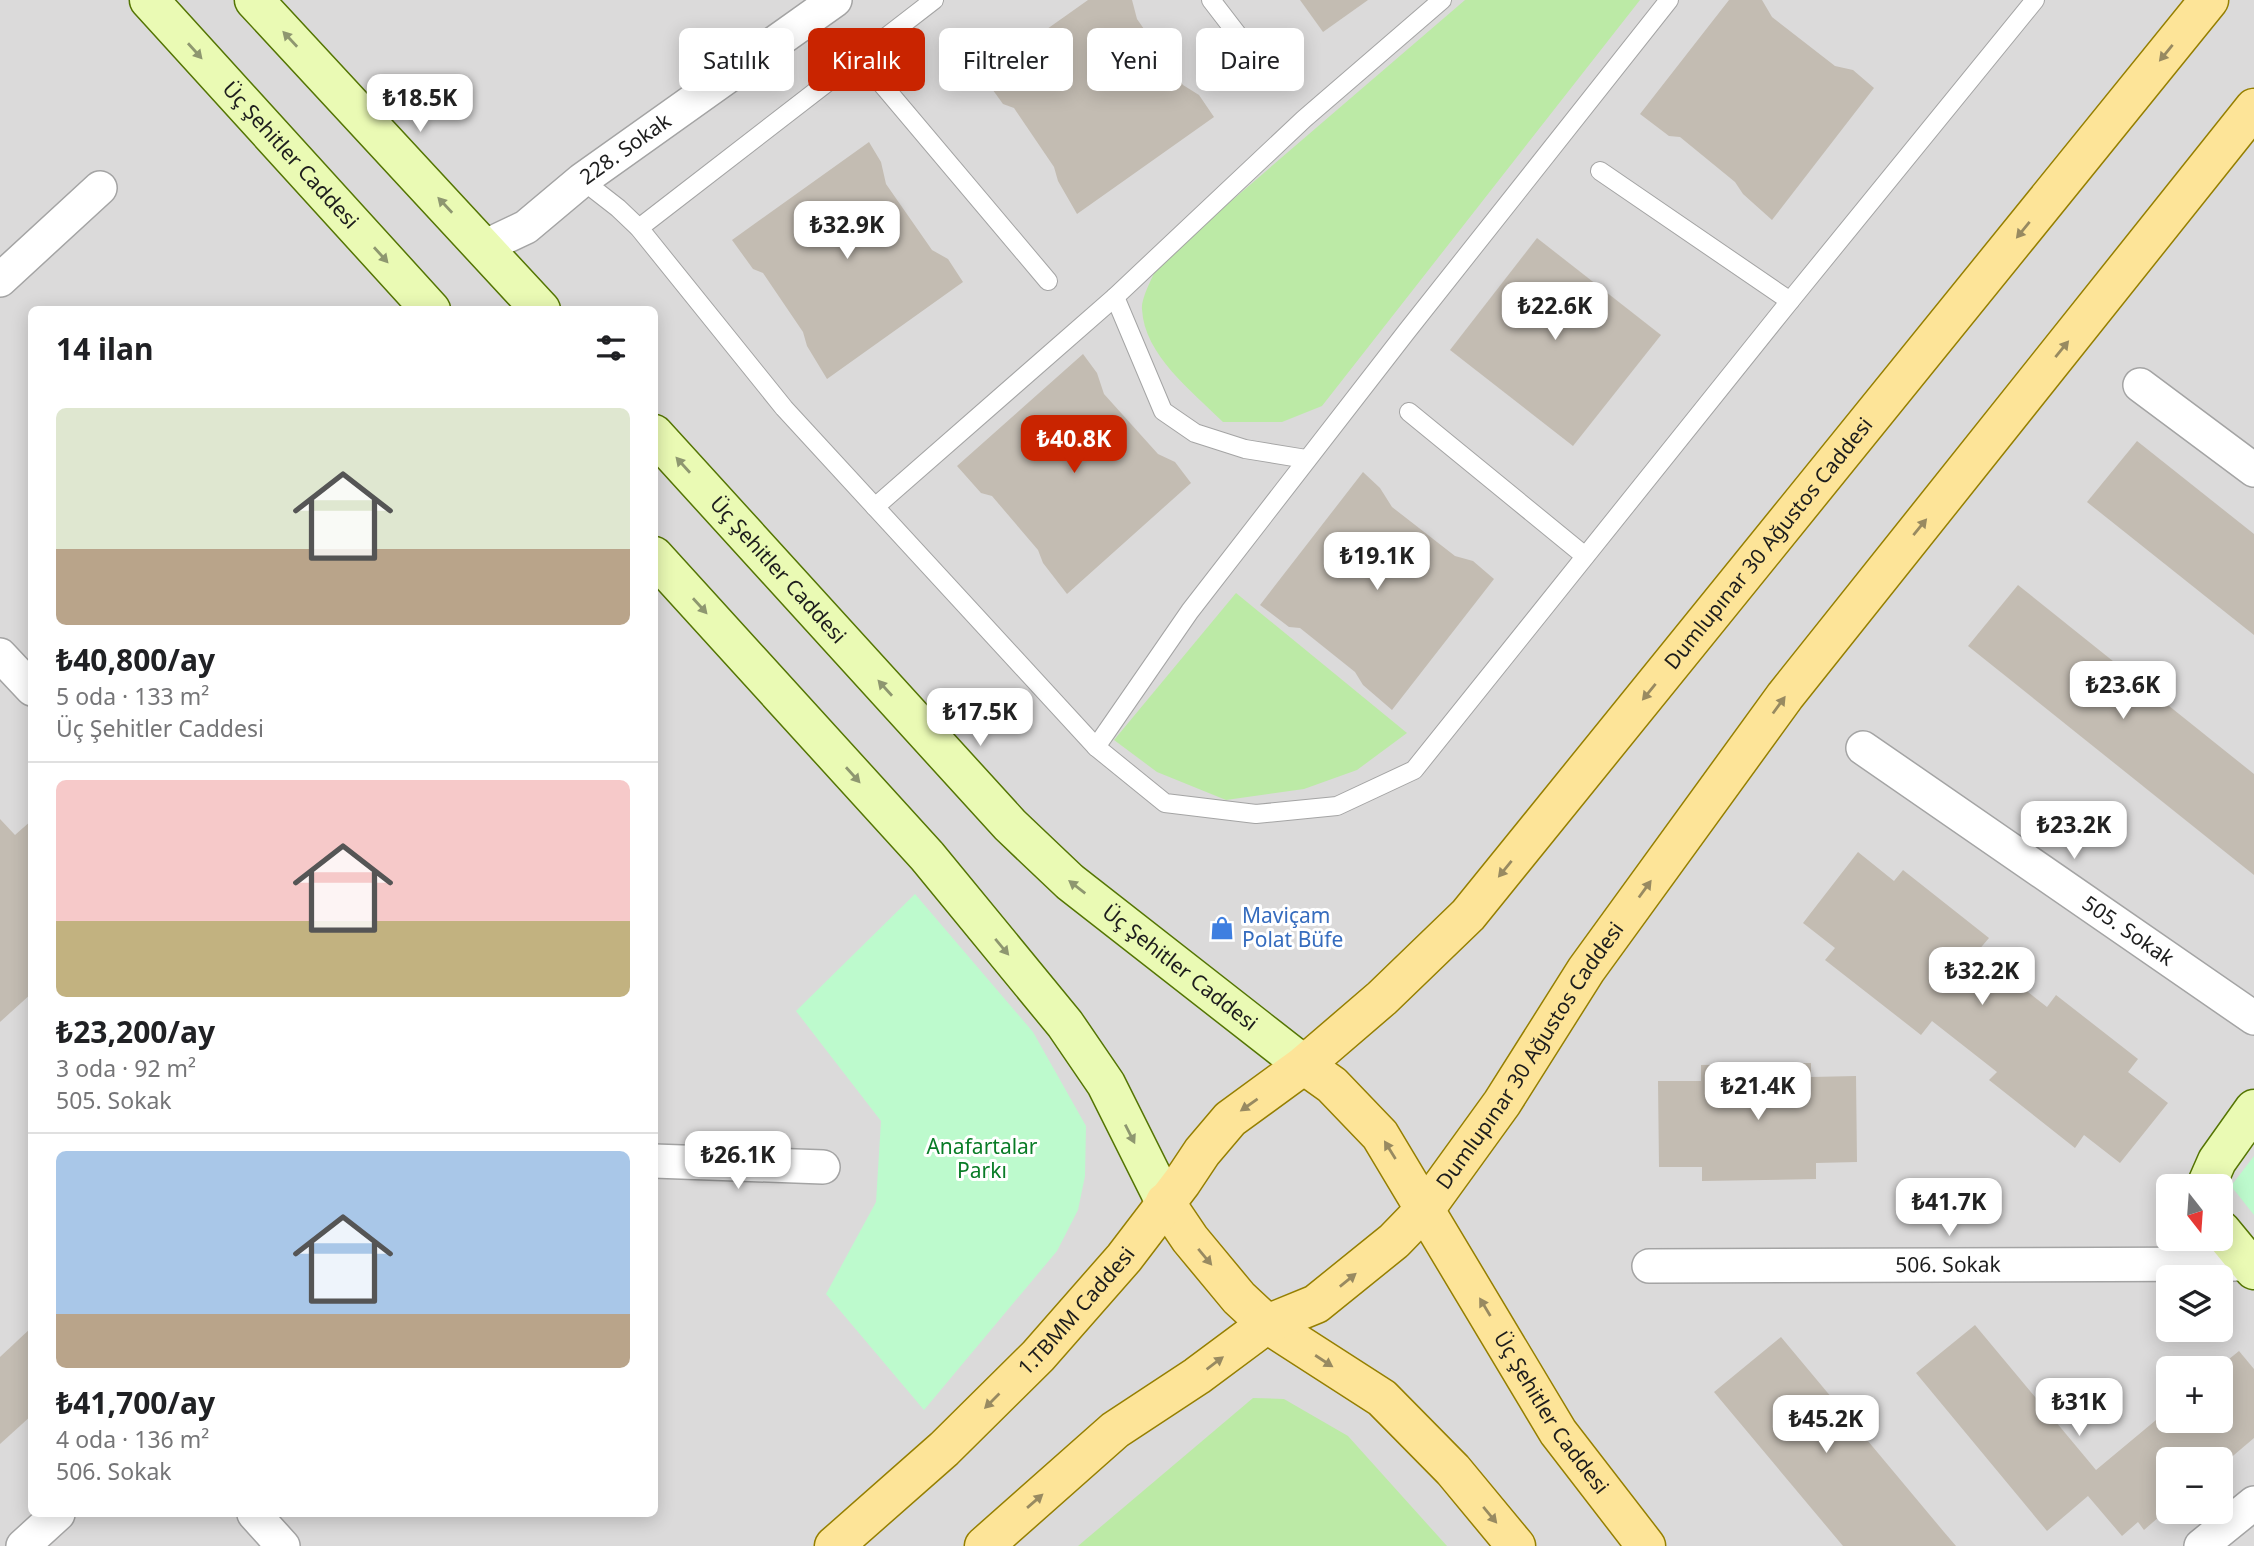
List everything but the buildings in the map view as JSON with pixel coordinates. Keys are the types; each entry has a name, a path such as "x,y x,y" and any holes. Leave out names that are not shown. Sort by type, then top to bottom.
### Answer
{"main road":[{"name":"Üç Şehitler Caddesi","path":"149,0 427,306"},
{"path":"254,0 537,306"},
{"name":"Dumlupınar 30 Ağustos Caddesi","path":"1304,1065 1382,998 1468,915 2210,0"},
{"name":"Dumlupınar 30 Ağustos Caddesi","path":"1426,1208 1502,1102 1586,970 1785,696 2254,108"},
{"name":"Üç Şehitler Caddesi","path":"658,439 1010,825 1070,882 1332,1085 1380,1135 1558,1432 1646,1546"},
{"path":"658,560 927,856 1056,1013 1106,1084 1165,1202 1189,1239 1239,1298 1267,1324 1382,1398 1453,1470 1516,1546"},
{"name":"1.TBMM Caddesi","path":"834,1546 944,1449 1038,1356 1124,1258 1230,1119 1304,1065"},
{"path":"2211,1174 2217,1161 2254,1109"},
{"path":"984,1546 1115,1430 1198,1376 1267,1324 1316,1304 1394,1241 1426,1208"},
{"path":"2233,1244 2252,1267"}],"street":[{"name":"228. Sokak","path":"484,247 526,227 582,180 835,0"},
{"path":"0,280 100,188"},
{"path":"2140,385 2254,470"},
{"path":"0,655 28,685"},
{"name":"505. Sokak","path":"1863,748 2254,1018"},
{"path":"658,1161 823,1167"},
{"name":"506. Sokak","path":"1649,1266 2252,1267"},
{"path":"2201,1546 2254,1503"},
{"path":"23,1546 55,1517"},
{"path":"257,1517 283,1546"}],"lane":[{"path":"897,28 933,0"},
{"path":"1211,0 1233,28"},
{"path":"875,507 1115,297 1304,119 1442,0"},
{"path":"1096,747 1190,611 1306,459 1669,0"},
{"path":"582,180 639,228 784,408 1096,747 1165,803 1256,814 1337,806 1414,770 2035,0"},
{"path":"639,228 815,91"},
{"path":"888,91 1048,281"},
{"path":"1600,171 1790,301"},
{"path":"1115,297 1163,411 1195,433 1245,449 1306,459"},
{"path":"1409,412 1584,556"}],"shaded area":[{"path":"0,0 2254,0 2254,1546 0,1546"}],"green space":[{"path":"1465,0 1640,0 1322,406 1282,422 1223,422 1184,385 1151,342 1145,326 1142,304 1159,263"},
{"path":"1236,593 1407,733 1357,770 1304,789 1226,800 1157,772 1114,740"},
{"name":"Anafartalar Parkı","path":"915,894 1033,1032 1086,1126 1085,1176 1078,1210 1057,1251 924,1410 826,1294 876,1202 881,1121 796,1011"},
{"path":"2254,1156 2254,1215 2233,1189 2233,1183"},
{"path":"1253,1398 1284,1399 1348,1436 1447,1546 1078,1546"}],"place":[{"name":"Maviçam Polat Büfe","path":"1222,928"}]}
